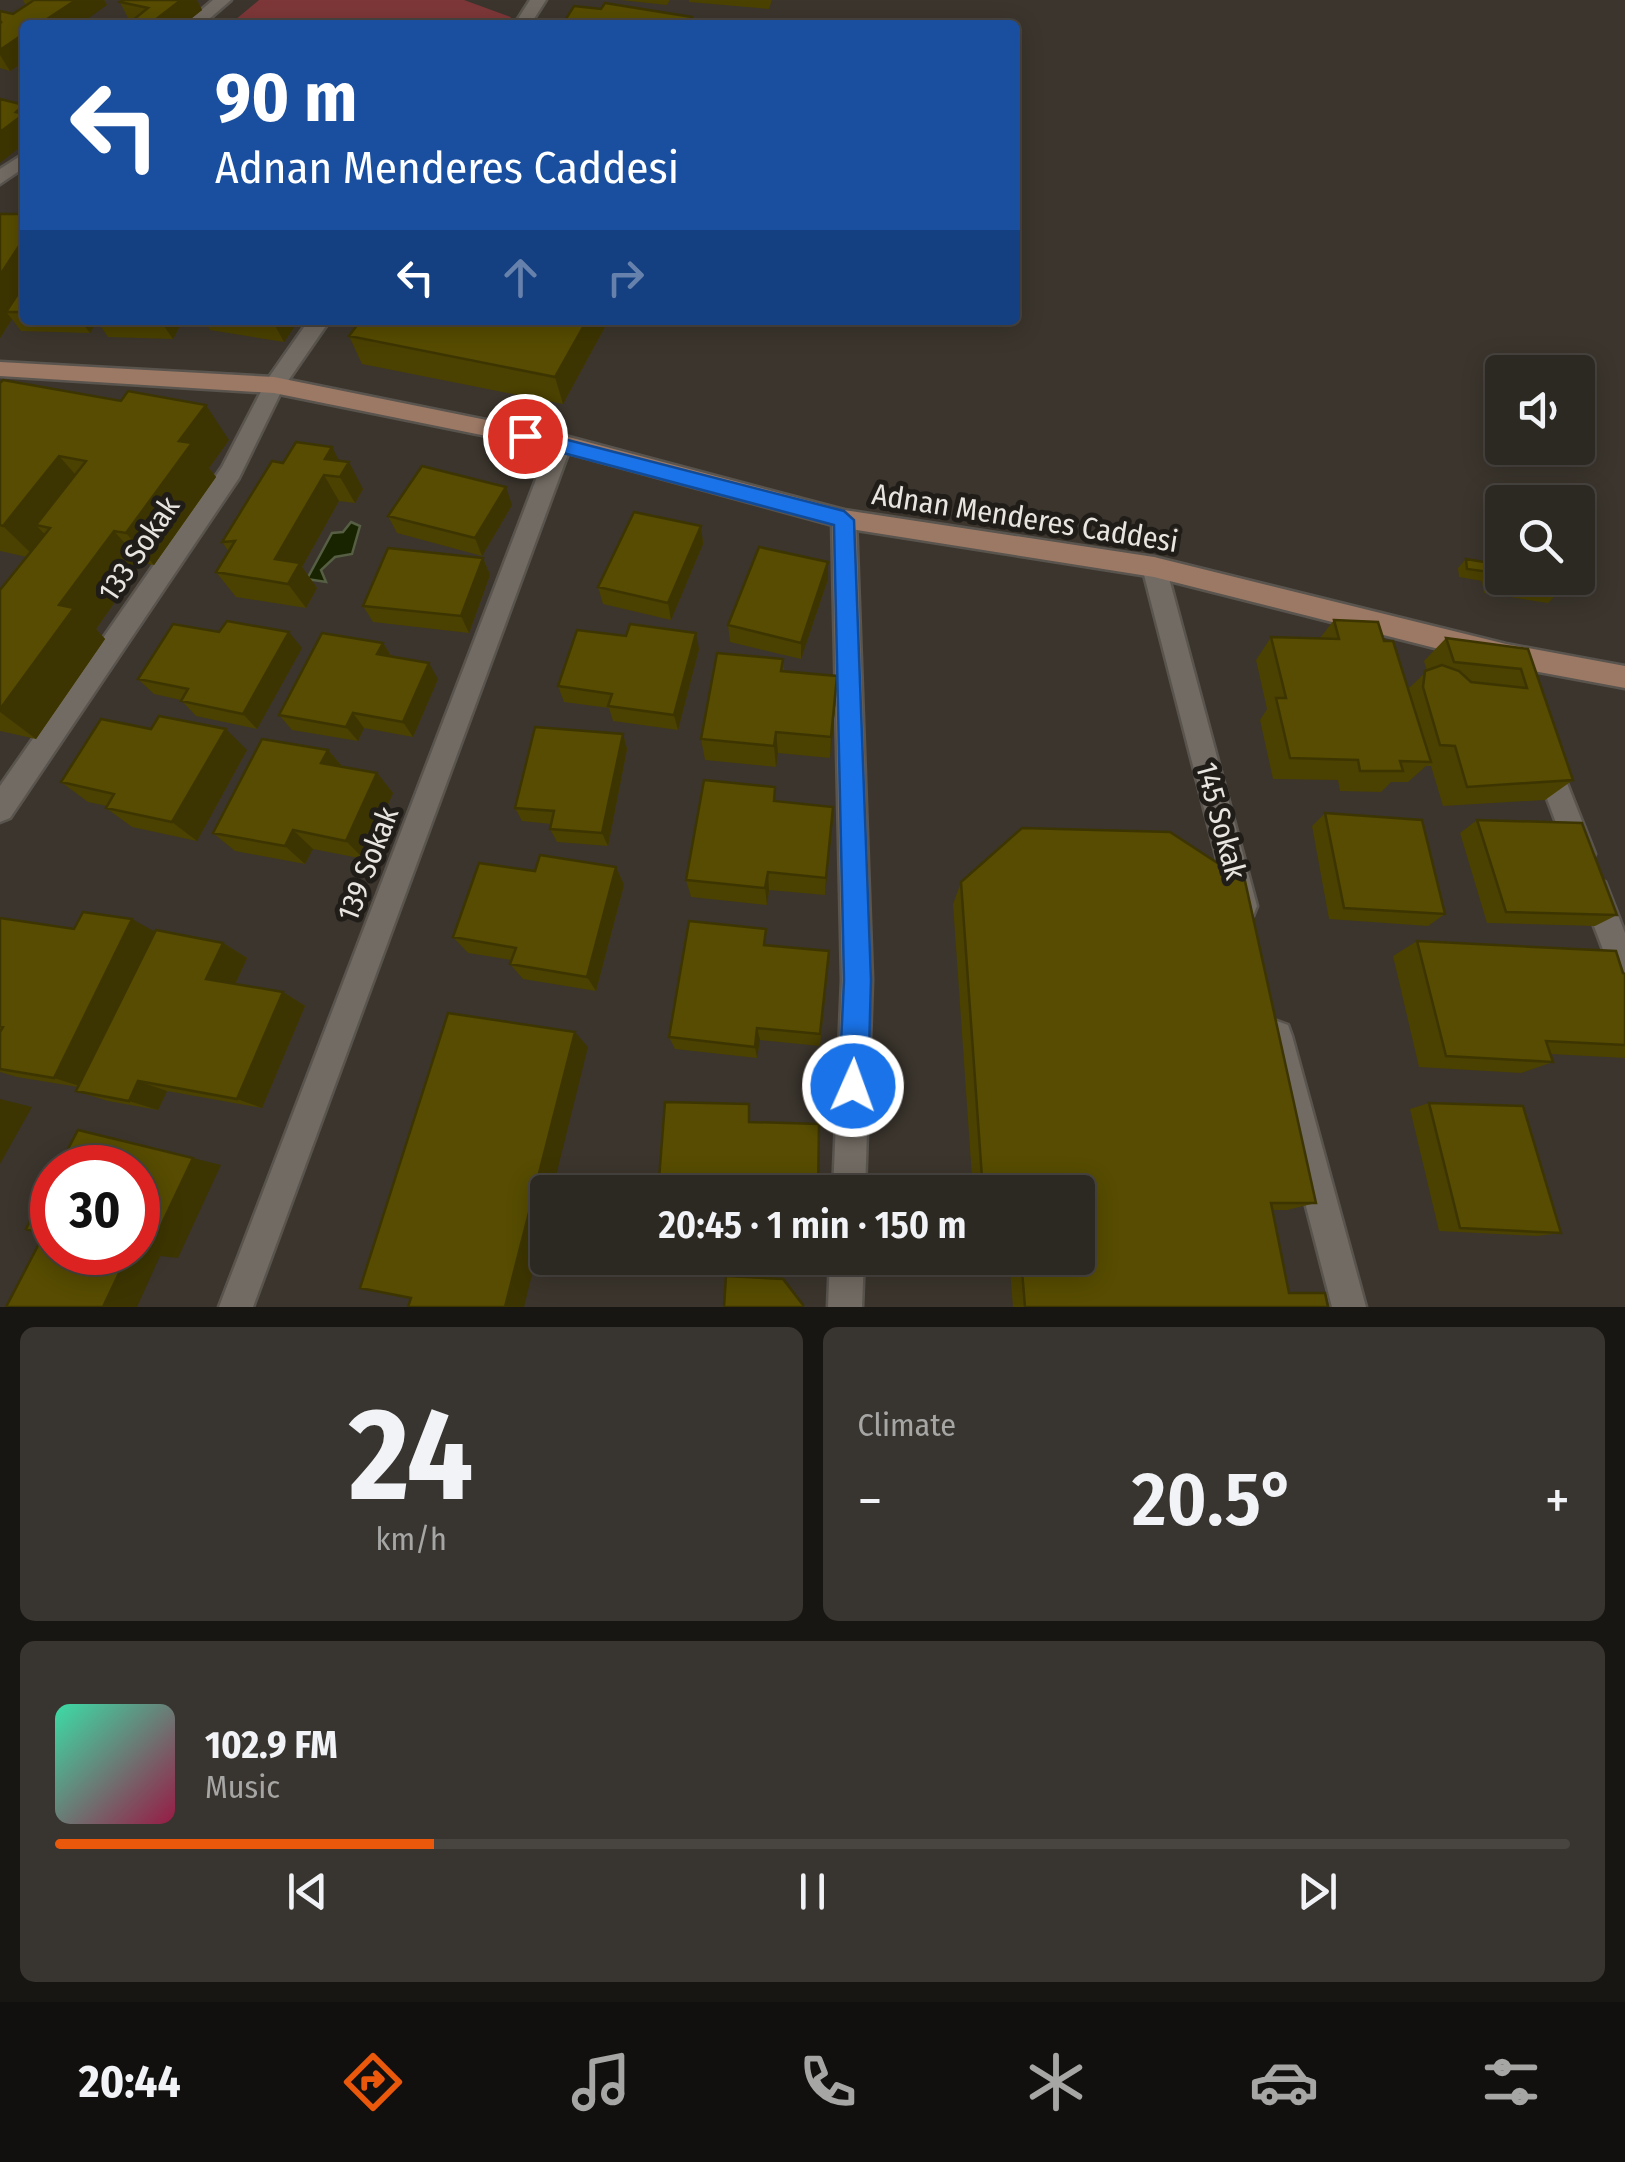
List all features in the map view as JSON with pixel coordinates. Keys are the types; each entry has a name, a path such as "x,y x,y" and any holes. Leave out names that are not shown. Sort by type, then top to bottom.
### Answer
{"street":[{"path":"198,20 224,0"},
{"path":"0,178 20,162"},
{"name":"133 Sokak","path":"0,809 230,472 274,385 316,325"},
{"name":"Adnan Menderes Caddesi","path":"0,369 274,385 561,443 844,520 1154,566 1506,655 1625,677"},
{"name":"139 Sokak","path":"236,1307 561,443"},
{"path":"844,520 857,980 851,1175"},
{"name":"145 Sokak","path":"1154,566 1249,927"},
{"path":"1506,655 1520,692"},
{"path":"1534,729 1625,971"},
{"path":"1269,1003 1348,1307"},
{"path":"845,1307 846,1275"}],"shaded area":[{"path":"259,0 464,0 511,17 509,20 235,20"},
{"path":"351,522 360,526 352,554 335,557 321,570 326,582 307,579 332,533 343,532"}],"building":[{"path":"34,0 76,0 46,20 20,20 20,36 0,50 0,11 13,14"},
{"path":"181,0 155,20 133,20 148,8 120,2"},
{"path":"605,3 692,17 565,20 574,6 601,9"},
{"path":"0,99 20,104 16,112 20,117 0,132"},
{"path":"0,214 20,214 20,245 0,275"},
{"path":"20,291 20,312 6,312"},
{"path":"357,325 584,325 555,377 349,336"},
{"path":"3,380 121,401 128,391 206,405 179,441 192,443 126,533 114,531 59,605 74,608 0,709 0,590 50,528 36,525 86,461 59,456 0,525"},
{"path":"296,442 332,447 325,459 349,462 340,477 324,475 275,559 300,563 288,584 216,572 235,541 222,542 272,461 283,463"},
{"path":"422,466 506,487 475,538 388,516"},
{"path":"634,512 701,526 668,603 598,587"},
{"path":"759,547 828,562 801,643 728,625"},
{"path":"388,548 483,558 461,616 363,606"},
{"path":"1466,559 1485,562 1485,571 1467,569"},
{"path":"1334,620 1378,622 1384,641 1393,641 1431,762 1400,761 1403,771 1360,771 1358,760 1290,758 1276,698 1286,698 1271,637 1339,639"},
{"path":"227,621 289,632 243,714 181,701 188,689 138,679 173,624 219,632"},
{"path":"630,624 696,633 674,715 608,706 612,694 558,686 577,630 626,636"},
{"path":"322,633 383,643 377,654 429,663 403,722 353,713 346,727 279,715"},
{"path":"1446,638 1528,649 1573,780 1467,787 1455,746 1440,745 1423,687 1425,671 1442,665 1459,671 1471,682 1527,688 1521,669 1454,662"},
{"path":"717,653 783,659 781,671 837,676 831,737 776,732 774,746 701,739"},
{"path":"159,716 226,729 172,822 106,808 114,794 61,782 101,719 151,729"},
{"path":"535,727 623,734 602,833 550,829 554,811 515,808"},
{"path":"262,739 328,750 321,763 377,773 346,841 293,830 285,846 213,833"},
{"path":"704,780 775,787 774,801 833,807 826,878 768,872 765,888 686,880"},
{"path":"1325,813 1422,820 1445,914 1344,908"},
{"path":"1477,820 1582,823 1617,915 1506,912"},
{"path":"1022,828 1170,832 1245,881 1316,1203 1271,1203 1289,1293 1325,1293 1328,1307 1025,1307 1022,1275 1095,1275 1095,1175 982,1175 961,882"},
{"path":"540,855 616,867 587,977 510,964 516,948 453,937 479,863 535,871"},
{"path":"83,912 132,919 54,1078 0,1069 0,918 74,929"},
{"path":"689,921 766,929 764,945 829,951 820,1034 757,1028 755,1047 669,1037"},
{"path":"156,930 223,943 206,979 283,992 237,1099 138,1081 129,1101 76,1091"},
{"path":"1417,941 1616,951 1625,974 1625,1045 1546,1041 1553,1062 1446,1056"},
{"path":"448,1013 575,1032 539,1175 530,1175 530,1209 505,1307 408,1307 411,1298 360,1288"},
{"path":"665,1102 749,1104 749,1122 819,1124 818,1175 659,1175"},
{"path":"1429,1103 1523,1106 1561,1233 1460,1228"},
{"path":"78,1130 140,1145 70,1145"},
{"path":"160,1150 193,1158 160,1228"},
{"path":"30,1261 30,1275 118,1275 103,1307 6,1307"},
{"path":"726,1276 783,1279 803,1307 724,1307"}],"route":[{"path":"525,436 844,520 857,980 853,1086"}]}
